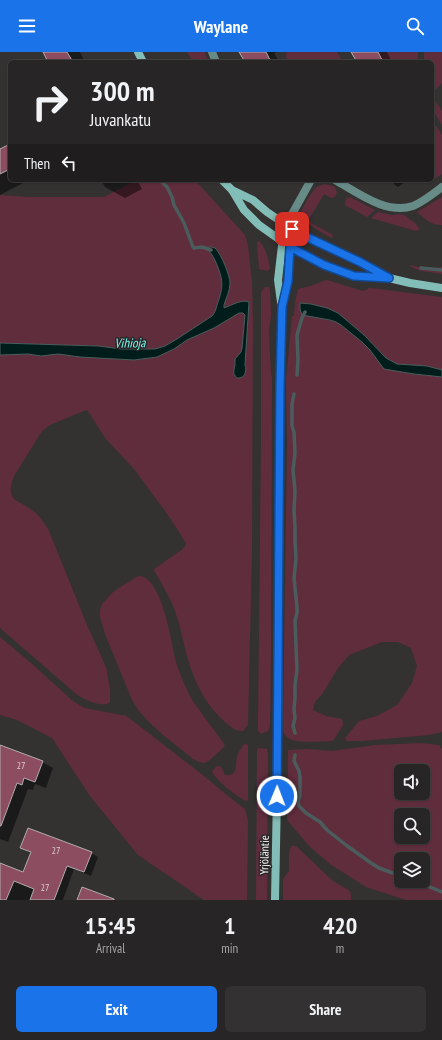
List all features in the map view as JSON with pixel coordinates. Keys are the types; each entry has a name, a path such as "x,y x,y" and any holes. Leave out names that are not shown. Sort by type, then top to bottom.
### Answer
{"main road":[{"path":"224,182 232,190 244,210 260,225 290,247 324,265 354,276 389,278 442,288"},
{"path":"232,190 253,200 300,234 360,262 389,278"},
{"name":"Yrjöläntie","path":"275,900 282,307 278,280 282,241 286,225"},
{"name":"Yrjöläntie","path":"282,307 288,281 290,247 286,225"}],"street":[{"path":"286,225 311,182"},
{"path":"339,182 369,199 392,208 413,206 442,188"}],"shaded area":[{"path":"187,52 205,52 207,60 192,60"},
{"path":"287,52 337,52 342,60 287,60"},
{"path":"379,52 418,52 418,60 383,60"},
{"path":"424,52 442,52 442,83 434,91 434,60 424,60"},
{"path":"434,99 442,111 442,125 434,112"},
{"path":"434,123 442,135 442,174 434,179"},
{"path":"132,182 197,182 245,235 248,245 252,283 253,321 252,553 248,725 243,731 231,727 225,722 212,708 201,692 190,665 174,608 154,570 183,549 186,543 168,515 134,469 105,438 86,410 50,425 42,431 14,476 11,484 11,491 14,499 36,513 49,531 87,625 106,667 110,688 110,703 96,703 79,696 0,628 0,355 28,354 41,356 58,354 80,357 134,360 157,357 174,349 187,340 214,328 239,313 243,313 245,315 242,348 241,352 235,359 234,368 246,371 245,365 249,302 240,302 225,308 230,283 226,267 214,248 207,249 217,265 222,282 221,293 215,312 212,316 165,346 155,349 122,349 98,346 0,343 0,195 28,197 104,197"},
{"path":"324,184 334,186 337,192 335,197 331,198 324,194 309,219 311,223 333,235 332,238 315,228 299,215 315,188"},
{"path":"350,197 375,210 367,217 345,205 346,199"},
{"path":"442,197 442,225 432,223 417,212"},
{"path":"378,212 392,215 404,215 415,223 420,229 416,231 371,218"},
{"path":"259,241 265,250 270,268 268,271 259,269 257,242"},
{"path":"409,265 431,269 442,267 442,274 420,270"},
{"path":"327,280 363,291 371,288 442,297 442,370 427,366 397,364 386,358 364,335 338,313 327,308 302,303 300,304 302,316 308,315 341,325 370,350 384,369 442,377 442,732 429,735 361,741 347,741 345,738 359,721 377,716 397,705 412,683 417,666 411,648 398,642 382,642 349,655 338,668 323,693 315,702 313,710 326,716 342,719 343,725 333,741 294,741 289,739 284,734 287,444 286,380 292,316 294,316 298,289"},
{"path":"265,287 269,287 270,290 271,315 269,332 272,378 271,652 270,726 268,731 261,734 258,731 258,724 261,292"},
{"path":"138,576 146,578 154,586 160,598 169,627 176,662 184,684 193,700 225,746 205,763 193,759 162,734 139,711 132,700 105,634 100,617 102,604 114,591"},
{"path":"0,637 73,701 85,708 126,716 245,809 248,821 247,900 204,900 138,855 90,796 52,738 17,720 0,715"},
{"path":"420,743 439,745 442,749 442,900 406,900 366,887 330,864 310,847 287,820 288,750 307,749 332,751 376,745"},
{"path":"244,744 248,745 248,800 246,801 222,784 212,771 217,766 221,767 225,775 231,775 235,771 238,753"},
{"path":"258,748 267,749 268,755 267,900 256,900"},
{"path":"292,846 296,846 333,881 350,891 351,900 283,900 283,879 289,871 289,856"}],"water":[{"path":"209,247 215,248 220,255 230,280 224,308 240,302 249,302 245,365 246,370 244,376 237,378 234,375 235,359 241,352 242,348 245,315 243,313 239,313 214,328 187,340 174,349 157,357 134,360 80,357 58,354 41,356 28,354 0,355 0,343 98,346 122,349 155,349 165,346 212,316 215,312 221,294 222,281 215,261 207,249"},
{"path":"300,303 327,308 338,313 364,335 386,358 397,364 427,366 442,370 442,377 384,369 370,350 341,325 330,320 302,315"}],"building":[{"path":"43,52 67,52 72,60 47,60"},
{"path":"239,52 266,52 270,60 244,60"},
{"path":"351,52 378,52 382,60 356,60"},
{"path":"8,145 8,170 0,174 0,149"},
{"path":"0,745 43,761 35,782 24,778 22,785 17,783 1,826 0,826"},
{"path":"28,828 92,852 84,872 67,866 54,900 30,900 34,889 14,881 6,900 0,900 0,863 23,872 31,852 20,848"},
{"path":"82,887 114,899 114,900 77,900"}],"waterway":[{"path":"162,182 167,187 172,197 174,205 184,223 193,247 202,247 211,250"},
{"path":"421,268 442,270"},
{"path":"297,375 297,335 305,312"},
{"path":"294,394 292,404 292,426 294,432 295,453 293,470 295,491 294,510 296,559 294,578 297,607 295,621 297,670 295,685 295,718 293,726 295,733"},
{"path":"295,755 294,761 300,777 299,806 306,813 320,822 327,830 371,863 379,868 394,873"},
{"path":"430,887 442,892"}],"route":[{"path":"277,796 280,386 282,307 288,281 290,247 324,265 354,276 389,278 360,262 332,250 292,229"}],"water label":[{"name":"Vihioja","path":"130,343"}]}
